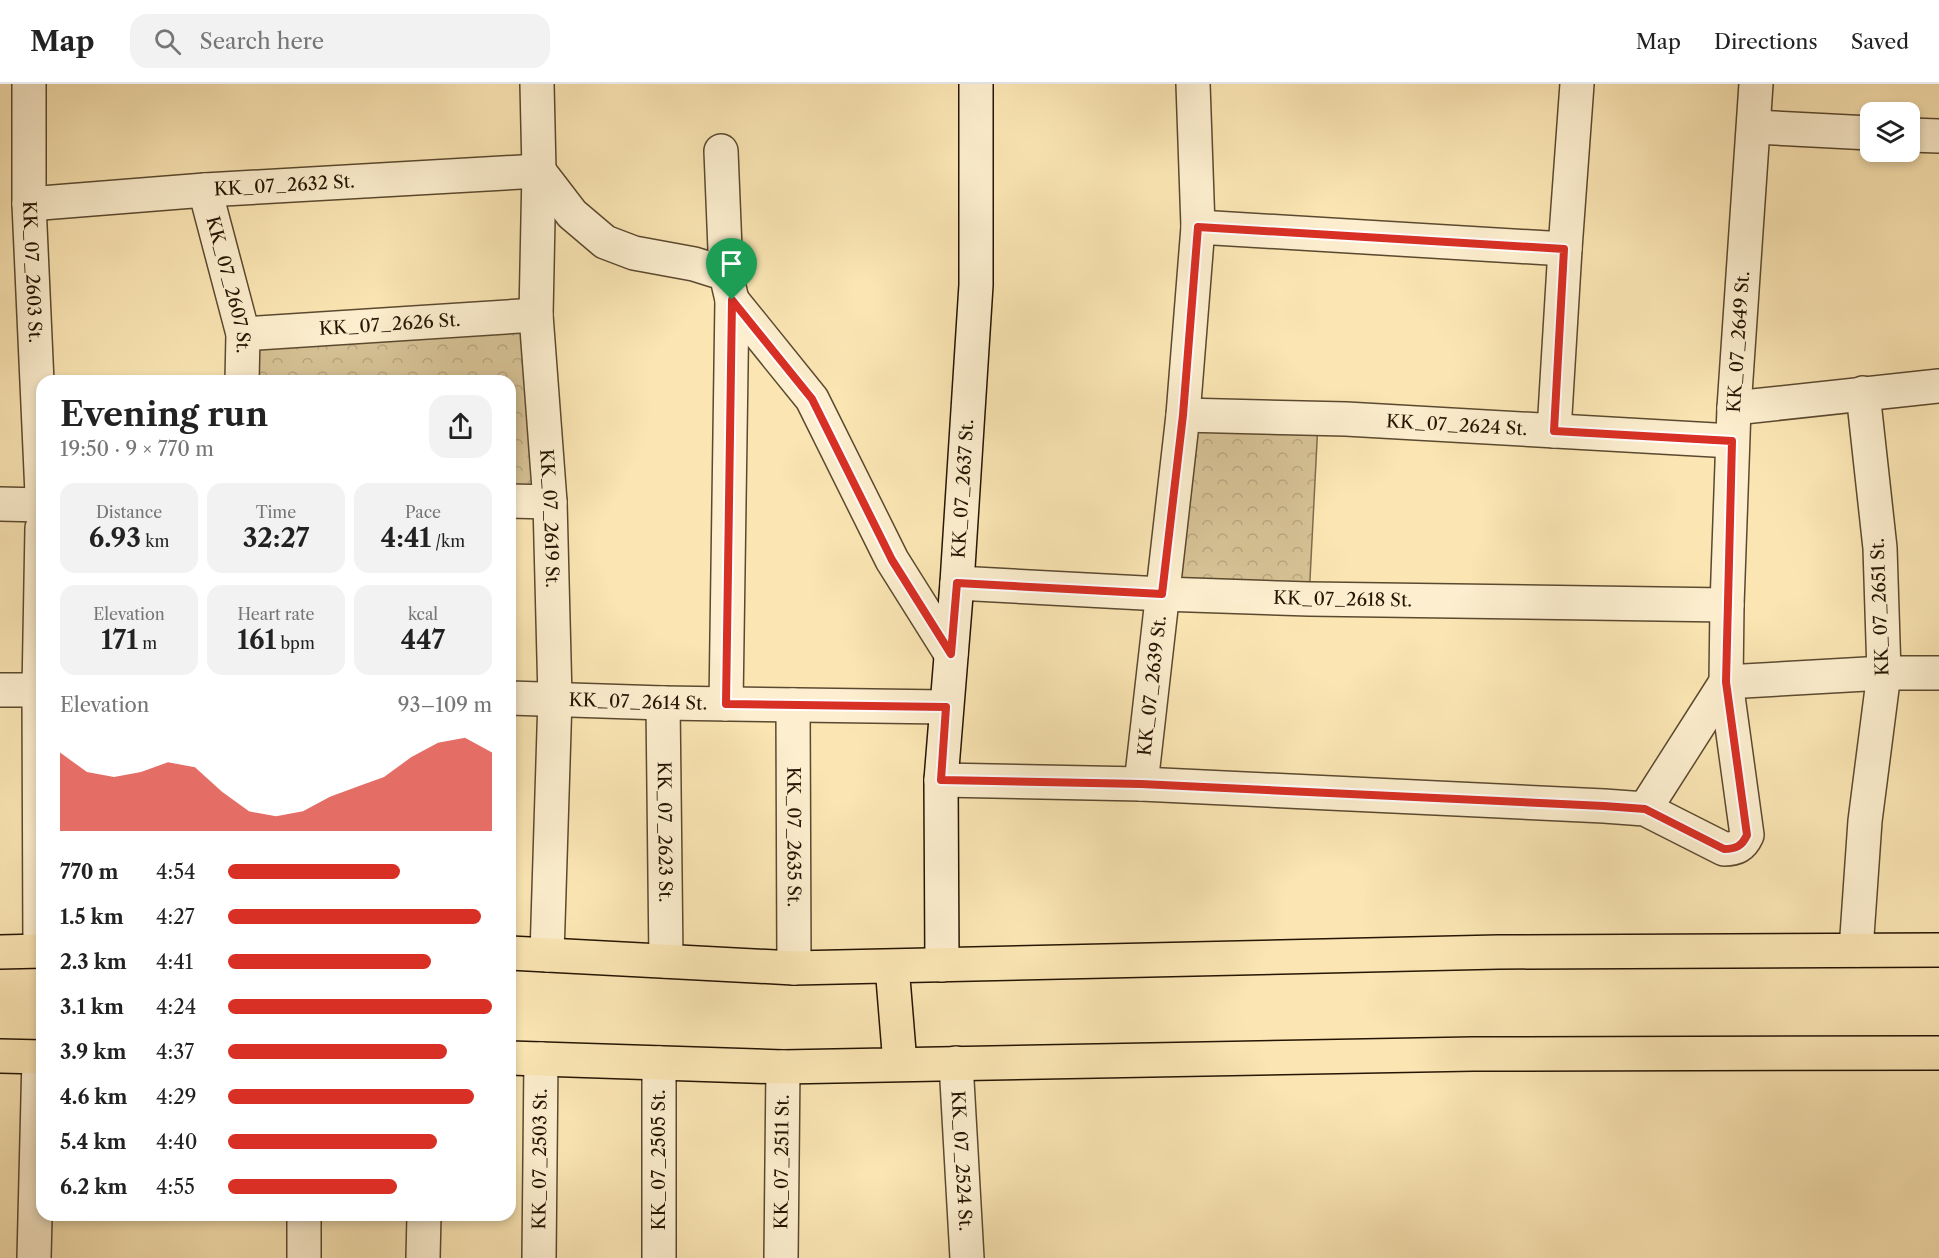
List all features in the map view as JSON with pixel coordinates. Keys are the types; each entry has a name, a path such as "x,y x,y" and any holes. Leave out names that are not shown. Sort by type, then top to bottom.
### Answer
{"highway":[{"path":"516,953 794,968 1498,952 1939,950"},
{"path":"0,952 36,951"},
{"path":"892,966 900,1064"},
{"path":"526,1058 783,1067 1473,1054 1939,1053"},
{"path":"0,1056 36,1057"}],"street":[{"name":"KK_07_2603 St.","path":"29,84 29,204 37,375"},
{"name":"KK_07_2619 St.","path":"537,84 539,171 536,315 550,502 555,698 547,955"},
{"name":"KK_07_2637 St.","path":"942,965 941,780 957,583 976,285 976,84"},
{"name":"KK_07_2639 St.","path":"1141,784 1183,415 1198,227 1193,84"},
{"path":"1554,431 1564,249 1577,84"},
{"name":"KK_07_2649 St.","path":"1645,809 1724,849 1738,847 1744,843 1747,835 1726,682 1726,605 1732,441 1756,84"},
{"path":"1754,127 1860,132"},
{"path":"1920,135 1939,136"},
{"path":"721,151 729,287 726,704"},
{"name":"KK_07_2632 St.","path":"29,204 205,190 539,171"},
{"path":"539,171 572,214 605,242 634,253 694,264 729,287 812,399 892,560 951,654"},
{"name":"KK_07_2607 St.","path":"205,190 243,334 242,375"},
{"path":"1198,227 1564,249"},
{"name":"KK_07_2626 St.","path":"243,334 536,315"},
{"path":"1734,408 1939,386"},
{"name":"KK_07_2651 St.","path":"1856,950 1865,821 1884,674 1880,548 1863,393"},
{"name":"KK_07_2624 St.","path":"1183,415 1346,419 1732,441"},
{"path":"516,501 550,502"},
{"path":"0,504 36,505"},
{"name":"KK_07_2618 St.","path":"957,583 1162,594 1342,600 1726,605"},
{"path":"941,780 1141,784 1645,809 1726,682 1939,673"},
{"path":"0,690 36,690"},
{"name":"KK_07_2614 St.","path":"516,698 663,703 946,707"},
{"name":"KK_07_2623 St.","path":"663,703 666,961"},
{"name":"KK_07_2635 St.","path":"793,705 794,968"},
{"name":"KK_07_2503 St.","path":"526,1058 539,1258"},
{"name":"KK_07_2505 St.","path":"659,1063 659,1258"},
{"name":"KK_07_2524 St.","path":"956,1063 967,1258"},
{"name":"KK_07_2511 St.","path":"781,1258 783,1067"},
{"path":"34,1258 36,1201"},
{"path":"304,1221 304,1258"},
{"path":"423,1258 424,1221"}],"green space":[{"path":"536,315 550,502 516,501 516,375 242,375 243,334"},
{"path":"1183,415 1318,422 1309,599 1162,594"}],"route":[{"path":"1198,227 1564,249 1554,431 1732,441 1726,605 1726,682 1747,835 1744,843 1738,847 1724,849 1645,809 1141,784 941,780 946,707 726,704 732,300 812,399 892,560 951,654 957,583 1162,594 1183,415 1198,227"}]}
